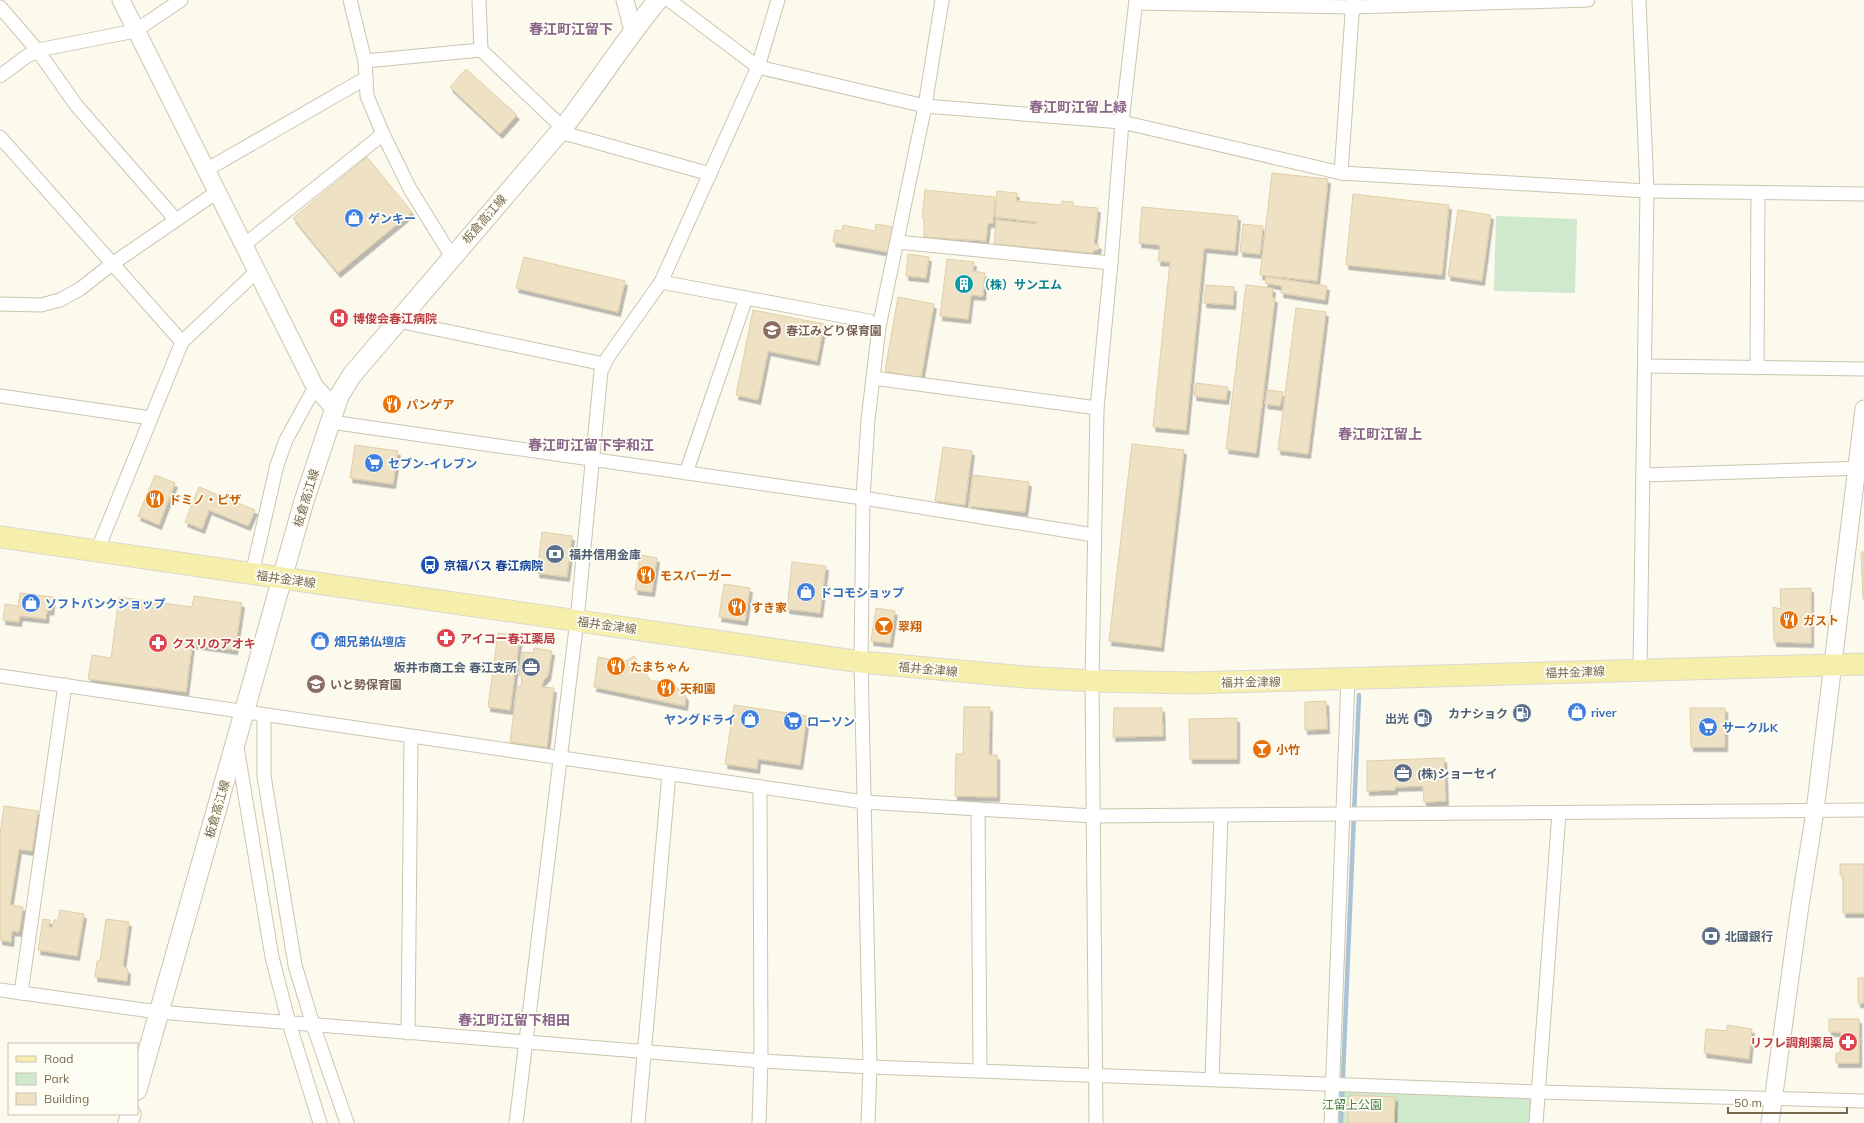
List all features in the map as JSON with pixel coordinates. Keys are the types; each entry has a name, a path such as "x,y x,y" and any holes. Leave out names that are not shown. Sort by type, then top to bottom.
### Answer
{"main road":[{"name":"板倉高江線","path":"138,1086 304,501 339,396 352,375 586,99 633,31 658,0"},
{"name":"福井金津線","path":"0,537 861,662 960,672 1092,681 1192,683 1864,664"}],"street":[{"path":"121,0 135,31 315,387 333,415 592,459 863,498 1094,535"},
{"path":"0,76 28,56 38,51 135,31 181,0"},
{"path":"350,0 365,61 367,96 383,134 410,189 452,257"},
{"path":"479,0 481,50 561,130 710,174"},
{"path":"625,0 633,31"},
{"path":"669,0 758,67 925,106 1122,122 1341,173 1647,191 1864,194"},
{"path":"516,1123 576,620 601,371 608,357 661,282 758,67 778,0"},
{"path":"868,1123 870,1067 861,662 863,498 868,420 879,327 925,106 942,0"},
{"path":"1096,1123 1092,681 1097,408 1111,263 1122,122 1136,1 1353,4 1588,0"},
{"path":"1639,0 1647,191 1640,670"},
{"path":"1341,173 1353,4"},
{"path":"0,7 38,51 76,105 176,220"},
{"path":"365,61 481,50"},
{"path":"206,170 366,78"},
{"path":"244,245 383,134"},
{"path":"0,137 182,342"},
{"path":"0,304 41,305 60,300 80,289 112,264 217,192"},
{"path":"1757,368 1758,193"},
{"path":"897,242 1111,263"},
{"path":"97,552 182,342 257,271"},
{"path":"661,282 869,321 879,327"},
{"path":"686,473 746,298"},
{"path":"398,321 604,364"},
{"path":"1645,366 1864,369"},
{"path":"873,378 1097,408"},
{"path":"252,574 276,466 286,440 315,387"},
{"path":"0,396 151,418"},
{"path":"1770,1123 1798,912 1815,811 1860,468 1864,409"},
{"path":"1643,475 1860,468"},
{"path":"0,676 864,802 1093,816 1864,810"},
{"path":"1332,1123 1348,679"},
{"path":"21,993 65,685"},
{"path":"264,714 266,784 295,966 313,1025 347,1123"},
{"path":"408,1032 411,737"},
{"path":"236,743 272,957 289,1023 320,1123"},
{"path":"638,1123 669,774"},
{"path":"759,1123 761,1061 760,787"},
{"path":"978,809 980,1071"},
{"path":"1536,1123 1559,813"},
{"path":"1212,1080 1221,815"},
{"path":"0,990 158,1012 761,1061 870,1067 1539,1092 1774,1097 1864,1101"}],"green space":[{"path":"1496,216 1577,219 1575,293 1494,291"},
{"name":"江留上公園","path":"1333,1084 1539,1092 1536,1123 1331,1123"}],"building":[{"path":"466,69 517,115 500,134 450,87"},
{"path":"367,157 412,212 338,273 293,218"},
{"path":"1272,173 1328,179 1317,281 1260,275"},
{"path":"925,190 995,197 993,223 988,223 986,241 924,237 924,218 922,218"},
{"path":"997,191 1017,193 1016,201 1062,205 1062,201 1073,202 1073,206 1098,208 1094,244 1099,245 1098,250 1094,250 1093,253 994,244 996,220 1037,224 1037,222 995,217"},
{"path":"1353,194 1449,205 1442,275 1346,265"},
{"path":"1142,207 1238,216 1235,251 1204,248 1186,430 1153,427 1170,262 1158,261 1160,245 1139,243"},
{"path":"1458,210 1491,215 1482,281 1448,276"},
{"path":"876,224 893,227 888,252 833,242 835,230 842,231 843,225 875,231"},
{"path":"1243,224 1263,226 1260,254 1240,252"},
{"path":"908,254 929,257 926,278 906,276"},
{"path":"524,257 625,281 618,312 516,288"},
{"name":"（株）サンエム","path":"947,259 974,262 973,271 985,273 983,296 971,295 968,319 940,316"},
{"path":"1266,277 1327,286 1325,300 1281,293 1282,286 1265,283"},
{"path":"1206,285 1234,287 1233,305 1204,303"},
{"path":"1246,285 1273,288 1272,298 1275,298 1256,453 1226,449"},
{"path":"898,297 934,304 921,378 885,371"},
{"path":"1296,308 1326,312 1308,454 1278,450"},
{"path":"753,310 824,324 817,361 768,351 758,400 736,395"},
{"path":"1196,383 1228,387 1226,400 1194,396"},
{"path":"1267,390 1283,392 1280,406 1265,404"},
{"path":"1132,444 1184,450 1161,647 1109,641"},
{"path":"355,445 398,451 393,484 350,478"},
{"path":"943,447 972,451 965,505 935,501"},
{"path":"155,475 175,483 159,525 138,516"},
{"path":"973,475 1029,482 1025,512 969,506"},
{"path":"199,487 255,510 248,526 209,510 202,529 185,522"},
{"name":"福井信用金庫","path":"542,532 572,536 567,577 537,573"},
{"path":"1861,552 1864,552 1864,599 1863,599"},
{"path":"640,555 657,558 652,592 635,590"},
{"path":"792,562 826,566 820,613 787,609"},
{"path":"724,584 750,588 745,621 719,617"},
{"path":"1811,588 1811,643 1774,642 1773,607 1781,609 1780,589"},
{"path":"20,593 53,597 51,611 47,610 46,619 20,616 19,622 3,620 5,604 18,606"},
{"path":"194,596 242,603 235,650 192,644 186,692 88,679 92,655 111,658 119,597 192,607"},
{"path":"876,608 895,611 890,643 871,641"},
{"path":"498,633 520,636 510,710 488,707"},
{"path":"534,648 552,651 548,676 543,681 542,687 554,688 547,747 510,742 517,687 521,686 522,677 519,675 523,652 533,653"},
{"path":"634,656 651,681 671,682 686,696 685,706 594,687 598,657 624,662"},
{"path":"1326,701 1327,729 1305,730 1305,702"},
{"path":"734,705 807,716 800,765 758,759 757,769 725,764"},
{"path":"964,707 990,707 989,755 997,755 997,797 955,796 956,754 963,754"},
{"path":"1114,708 1162,708 1163,736 1113,737"},
{"name":"サークルK","path":"1690,708 1725,708 1725,747 1691,747"},
{"path":"1237,718 1237,759 1190,759 1189,719"},
{"path":"1444,758 1446,801 1424,802 1423,786 1395,787 1395,790 1367,791 1367,761"},
{"path":"4,806 38,811 32,851 19,849 10,905 23,907 19,932 12,931 11,942 0,940 0,835"},
{"path":"1840,864 1864,864 1864,913 1843,913 1843,875 1840,875"},
{"path":"60,910 84,914 77,956 38,950 43,919 50,920 49,927 52,928 54,920 58,920"},
{"path":"106,919 129,922 123,965 128,970 127,981 95,977 97,961 100,961"},
{"path":"1858,978 1864,978 1864,1003 1858,1003"},
{"path":"1829,1019 1859,1019 1859,1063 1836,1063 1836,1053 1840,1053 1841,1032 1829,1032"},
{"path":"1727,1025 1752,1029 1749,1059 1704,1053 1706,1029 1727,1031"},
{"path":"1349,1095 1395,1097 1394,1123 1348,1123"}],"waterway":[{"path":"1341,1123 1359,695"}],"place":[{"name":"ゲンキー","path":"354,218"},
{"name":"（株）サンエム","path":"964,284"},
{"name":"博俊会春江病院","path":"339,318"},
{"name":"春江みどり保育園","path":"772,330"},
{"name":"パンゲア","path":"392,404"},
{"name":"セブン-イレブン","path":"374,463"},
{"name":"ドミノ・ピザ","path":"155,499"},
{"name":"福井信用金庫","path":"555,554"},
{"name":"京福バス 春江病院","path":"430,565"},
{"name":"モスバーガー","path":"646,575"},
{"name":"ドコモショップ","path":"806,592"},
{"name":"ソフトバンクショップ","path":"31,603"},
{"name":"すき家","path":"737,607"},
{"name":"ガスト","path":"1789,620"},
{"name":"翠翔","path":"884,626"},
{"name":"アイコー春江薬局","path":"446,638"},
{"name":"畑兄弟仏壇店","path":"320,641"},
{"name":"クスリのアオキ","path":"158,643"},
{"name":"たまちゃん","path":"616,666"},
{"name":"坂井市商工会 春江支所","path":"531,667"},
{"name":"いと勢保育園","path":"316,684"},
{"name":"天和園","path":"666,688"},
{"name":"river","path":"1577,712"},
{"name":"カナショク","path":"1522,713"},
{"name":"出光","path":"1423,718"},
{"name":"ヤングドライ","path":"750,719"},
{"name":"ローソン","path":"793,721"},
{"name":"サークルK","path":"1708,727"},
{"name":"小竹","path":"1262,749"},
{"name":"(株)ショーセイ","path":"1403,773"},
{"name":"北國銀行","path":"1711,936"},
{"name":"リフレ調剤薬局","path":"1848,1042"}],"district":[{"name":"春江町江留下","path":"571,29"},
{"name":"春江町江留上緑","path":"1078,107"},
{"name":"春江町江留上","path":"1380,434"},
{"name":"春江町江留下宇和江","path":"591,445"},
{"name":"春江町江留下相田","path":"514,1020"}]}
